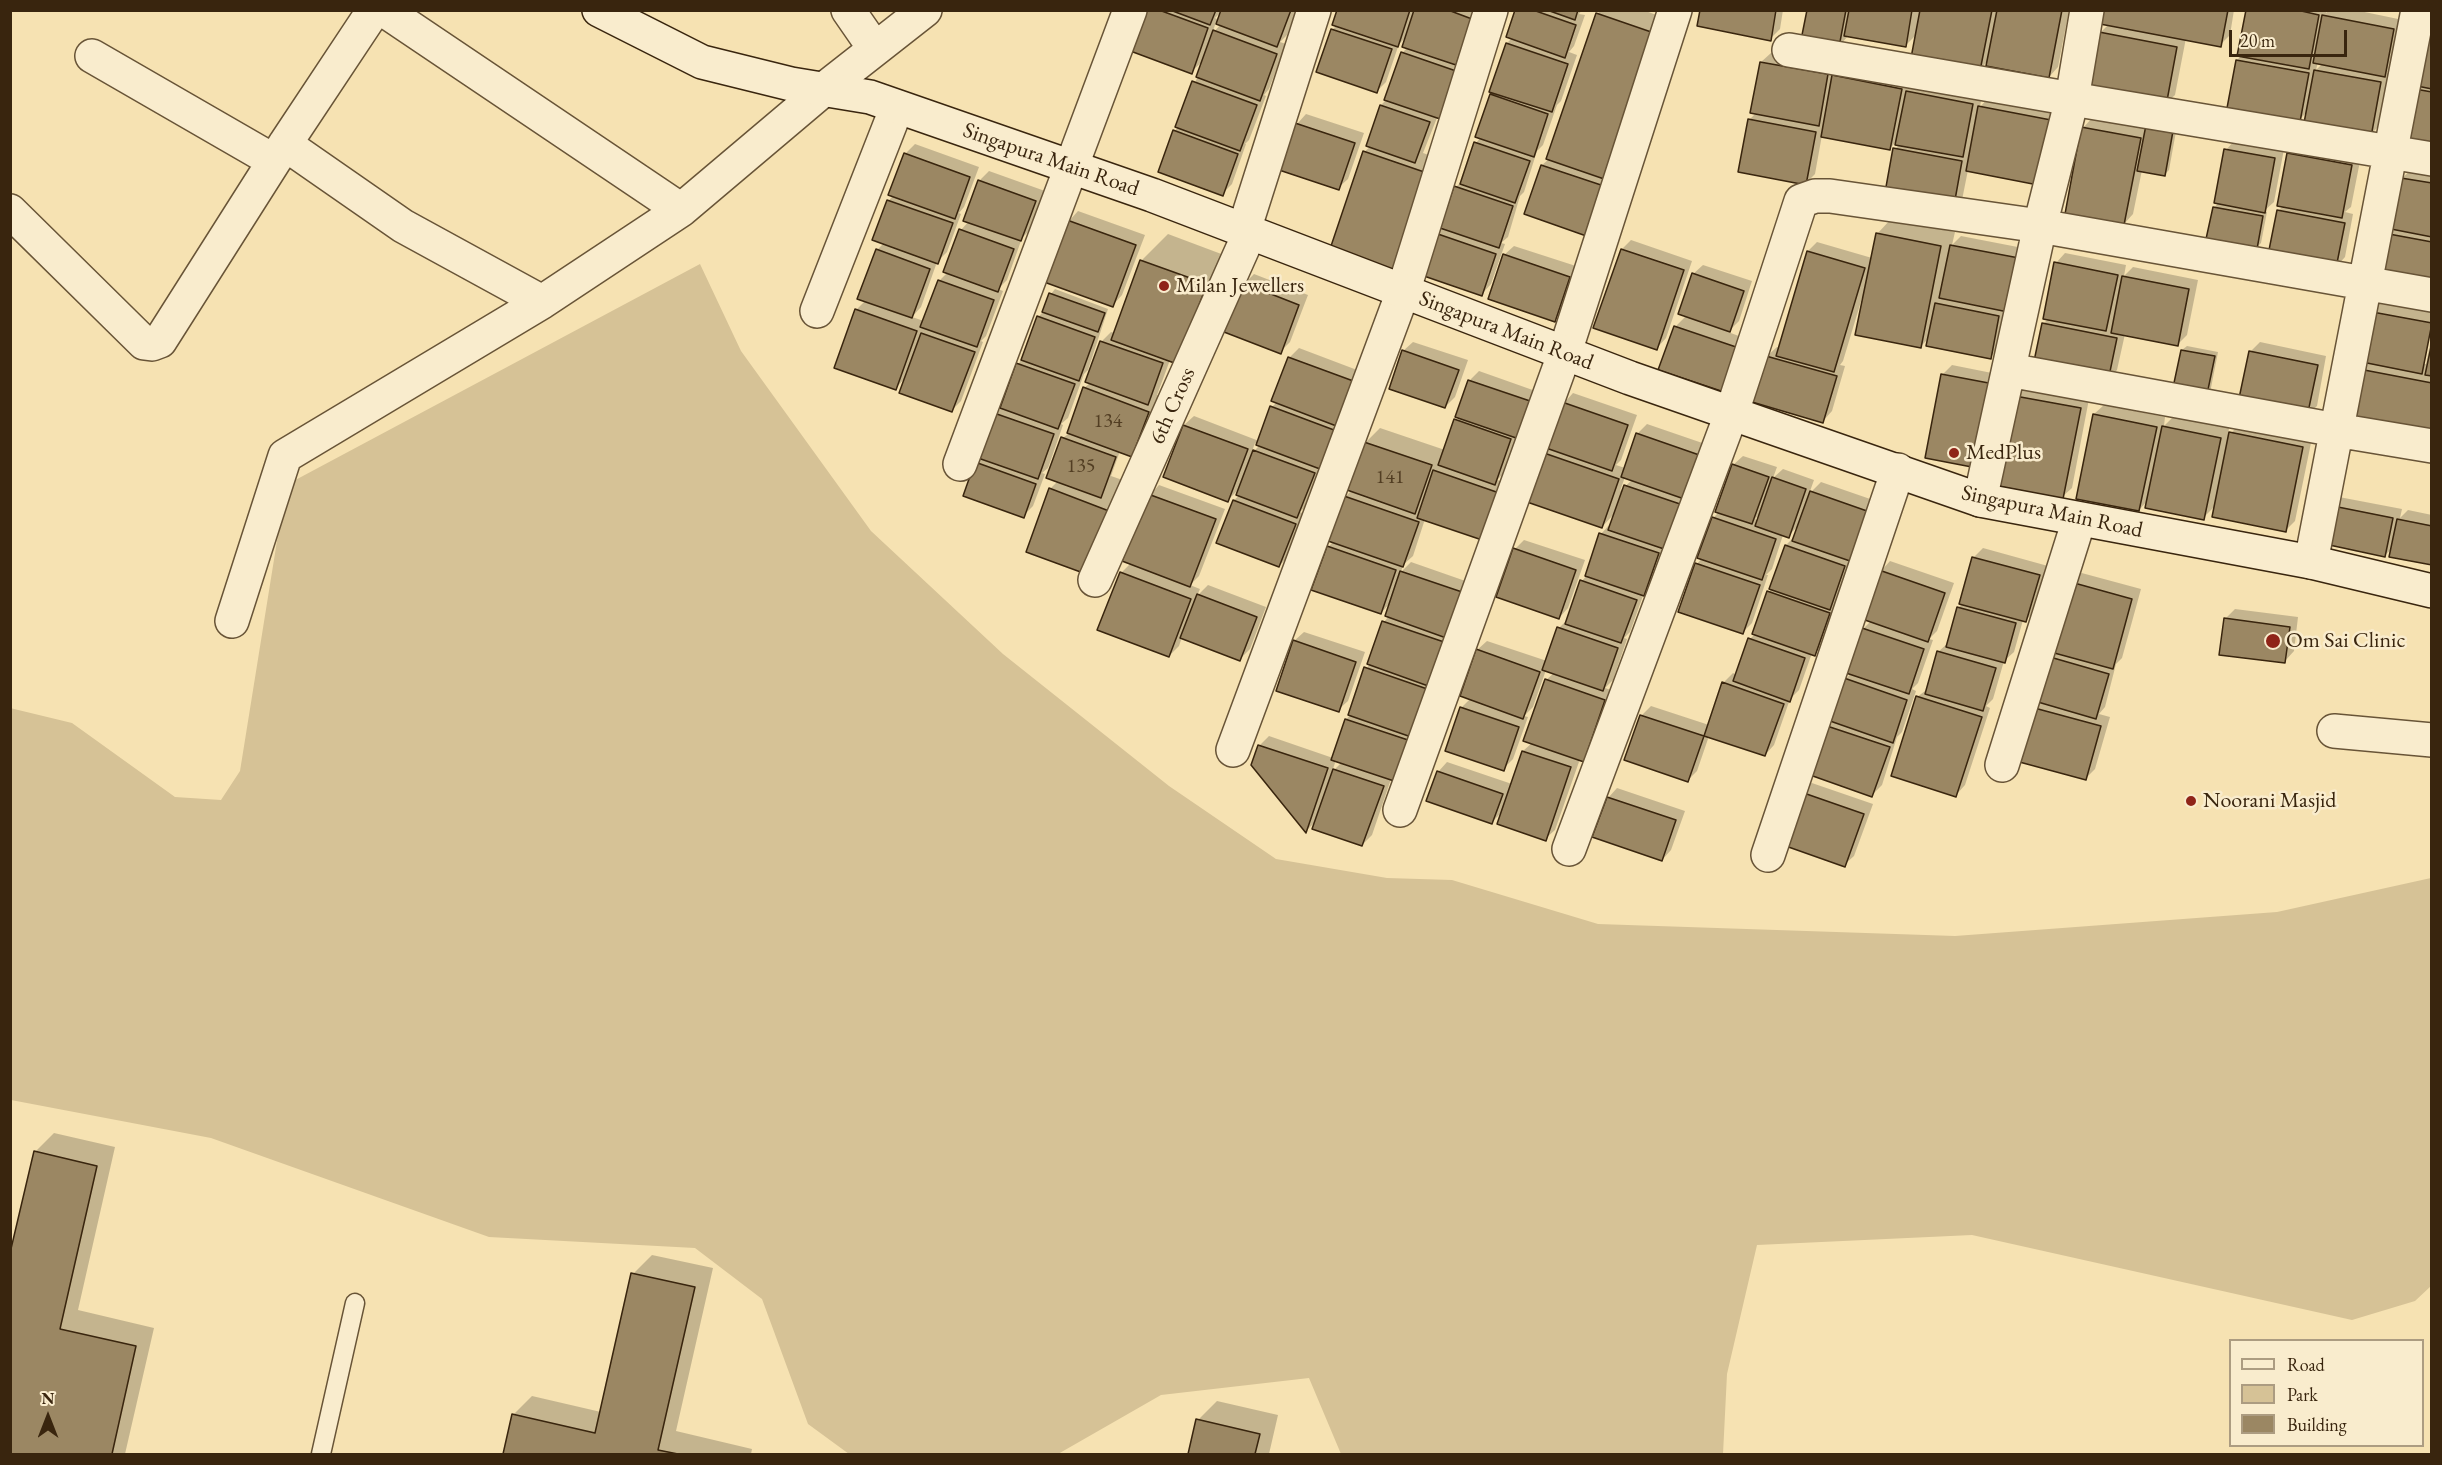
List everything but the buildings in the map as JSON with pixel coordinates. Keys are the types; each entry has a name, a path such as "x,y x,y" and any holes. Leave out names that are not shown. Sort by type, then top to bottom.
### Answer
{"street":[{"path":"10,211 144,343 152,344 160,341 374,10"},
{"path":"384,10 681,210"},
{"name":"Singapura Main Road","path":"600,10 702,62 791,84 870,97 897,106 1247,231 1630,378 1980,500 2311,562 2432,591"},
{"path":"848,10 875,49"},
{"path":"232,621 285,456 542,302 681,210 822,90 925,10"},
{"path":"960,464 1130,10"},
{"name":"6th Cross","path":"1095,580 1247,231 1314,10"},
{"path":"1233,750 1403,292 1491,10"},
{"path":"1400,810 1565,352 1675,10"},
{"path":"1980,500 2040,226 2072,99 2087,10"},
{"path":"2311,562 2420,12"},
{"path":"1789,50 2432,159"},
{"path":"92,56 280,153 403,226 542,302"},
{"path":"817,310 897,106"},
{"path":"1569,849 1732,412 1801,201 1815,196 1830,196 2040,226 2432,295"},
{"path":"2009,370 2432,446"},
{"path":"1768,855 1898,470"},
{"path":"2002,765 2079,520"},
{"path":"2334,731 2432,740"}],"lane":[{"path":"321,1455 356,1303"}],"green space":[{"path":"700,264 741,351 871,531 1003,654 1169,786 1276,859 1387,878 1452,880 1598,924 1955,936 2277,912 2431,878 2431,1286 2415,1301 2352,1320 1972,1235 1757,1245 1727,1374 1723,1454 1341,1454 1309,1378 1161,1395 1058,1454 849,1454 808,1424 762,1299 695,1248 489,1237 211,1138 11,1100 10,708 72,723 175,797 221,800 240,771 286,485"}],"place":[{"name":"Milan Jewellers","path":"1164,286"},
{"name":"MedPlus","path":"1954,453"},
{"name":"Om Sai Clinic","path":"2273,641"},
{"name":"Noorani Masjid","path":"2191,801"}]}
